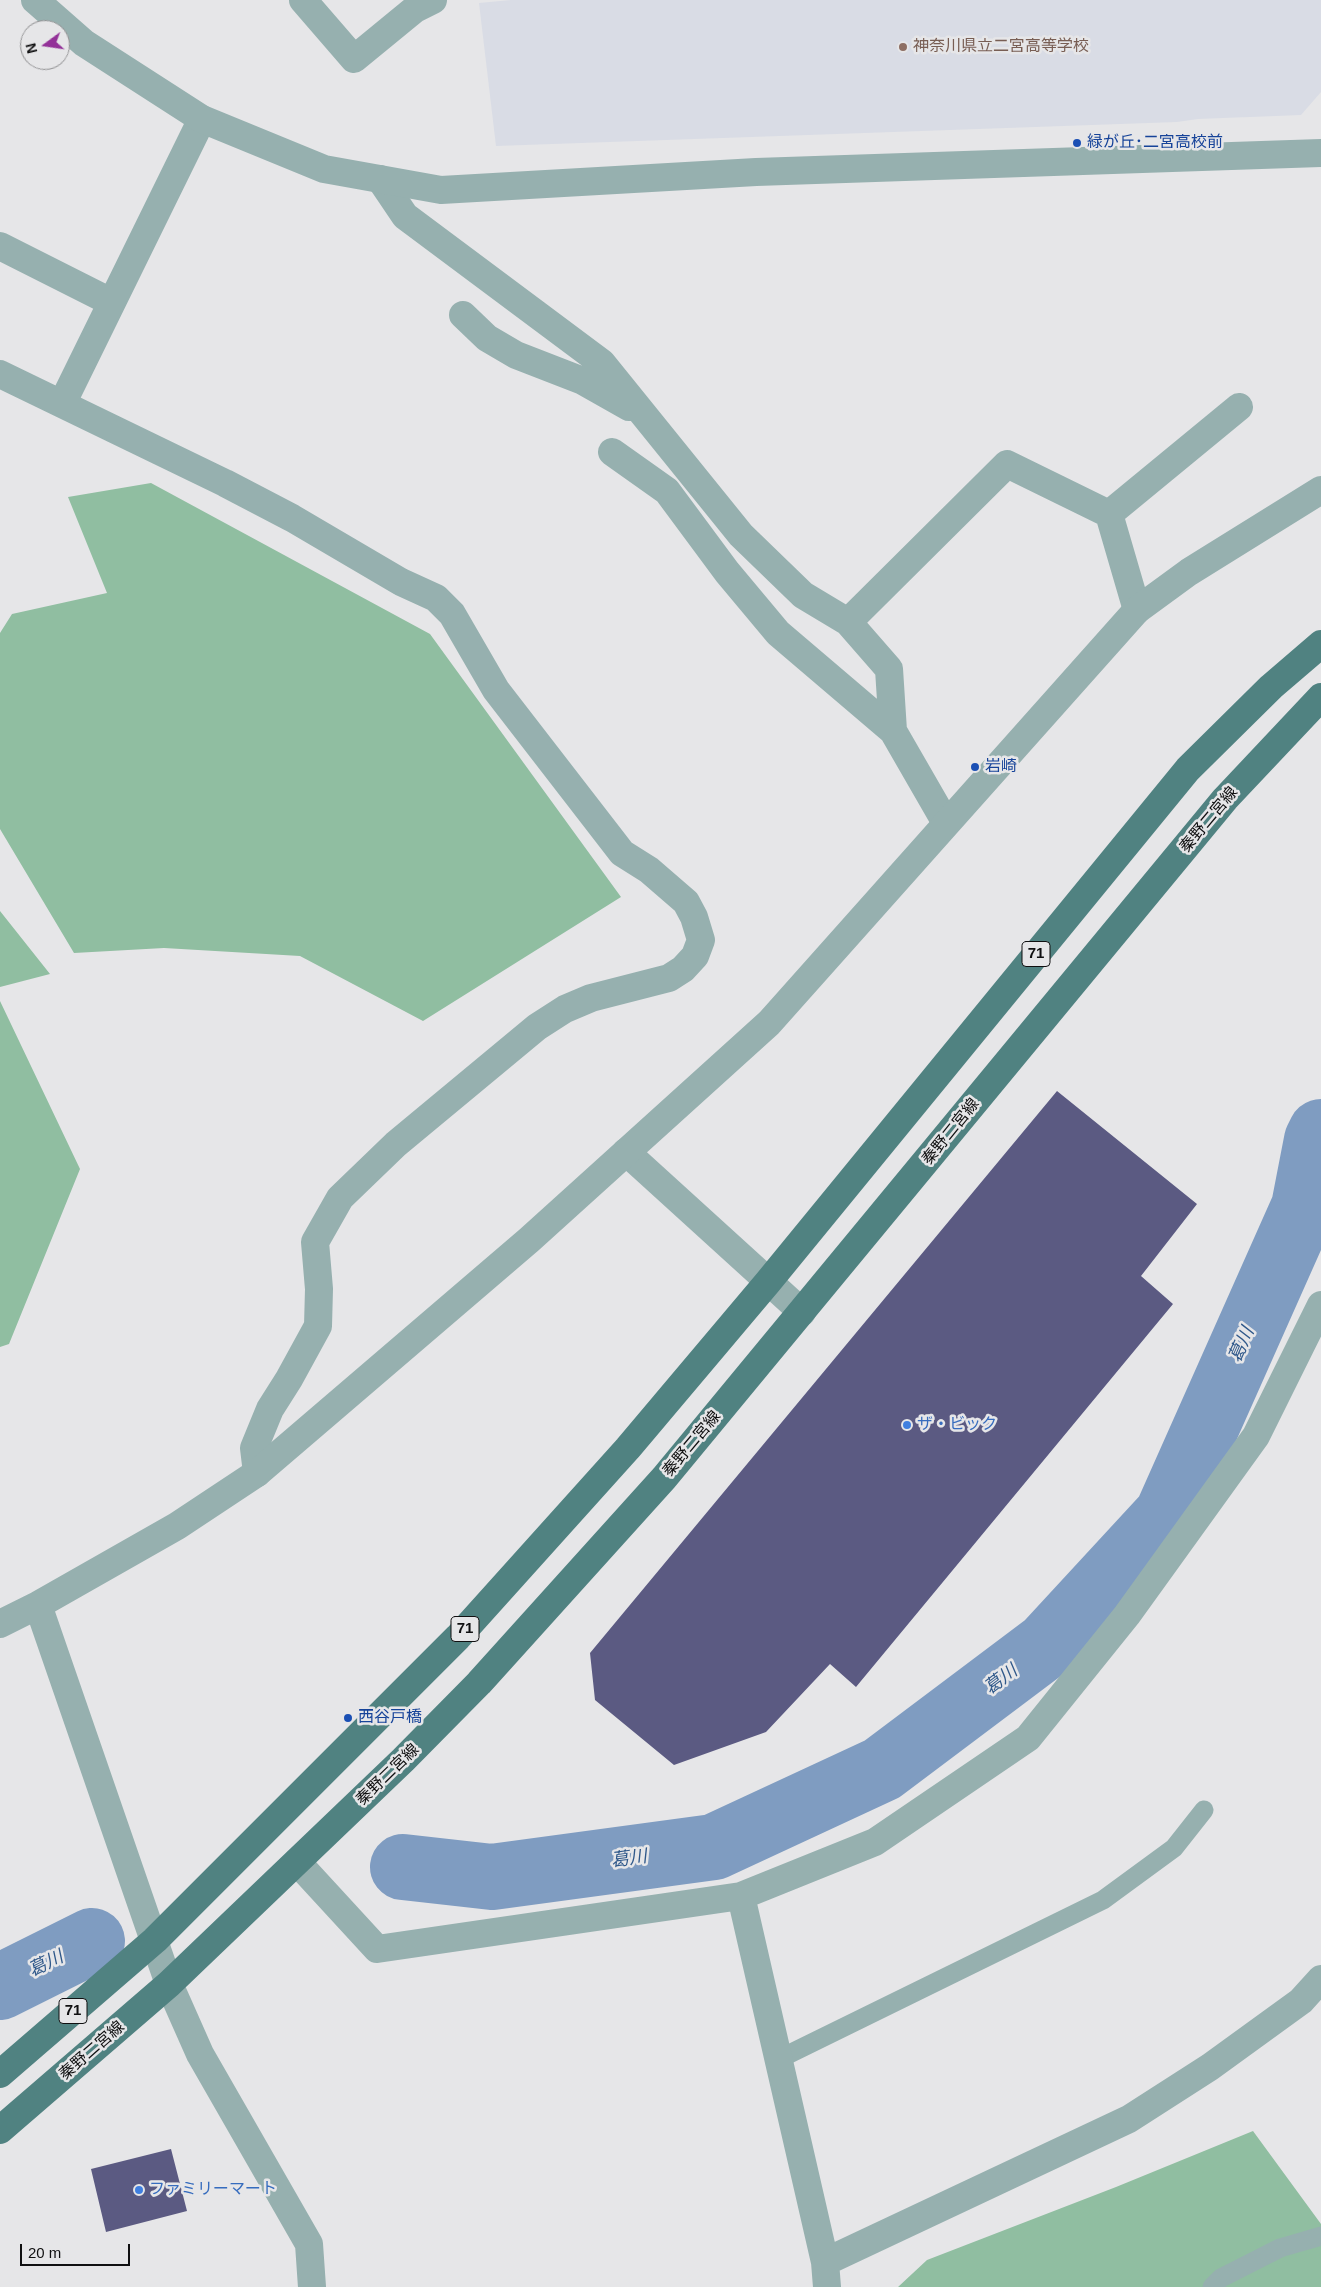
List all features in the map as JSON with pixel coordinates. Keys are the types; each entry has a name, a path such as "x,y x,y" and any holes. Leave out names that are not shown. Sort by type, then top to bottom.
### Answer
{"main road":[{"name":"71","path":"3,2071 147,1948 458,1637 628,1448 768,1282 1188,769 1271,687 1321,644"},
{"name":"秦野二宮線","path":"0,2130 169,1984 403,1760 479,1683 664,1478 1225,799 1321,697"}],"street":[{"path":"36,0 84,43 202,119 324,169 441,190 756,172 1321,152"},
{"path":"303,0 354,59 415,9 433,0"},
{"path":"62,404 202,119"},
{"path":"380,179 406,216 602,363 742,535 803,594 848,622 889,669 893,731"},
{"path":"0,246 111,302"},
{"path":"463,315 488,338 516,356 583,381 646,417"},
{"path":"0,374 292,518 401,582 436,598 452,614 496,690 622,852 649,870 686,902 694,917 701,940 694,956 683,970 669,978 591,998 565,1009 537,1027 396,1144 340,1198 315,1242 319,1289 318,1326 290,1379 270,1409 254,1448 257,1473"},
{"path":"1109,514 1238,407"},
{"path":"612,452 667,491 727,572 778,633 893,731 946,823"},
{"path":"848,622 1007,464 1109,514 1137,610"},
{"path":"0,1624 38,1605 177,1526 257,1473 529,1240 769,1023 1137,610 1189,572 1321,490"},
{"path":"626,1152 802,1312"},
{"path":"297,1862 377,1949 741,1896 875,1842 1028,1738 1127,1615 1256,1436 1321,1305"},
{"path":"38,1605 147,1948 169,1984 200,2054 309,2244 312,2287"},
{"path":"741,1896 779,2058 826,2275 1129,2119 1210,2067 1301,2001 1321,1979"}],"lane":[{"path":"779,2058 1103,1900 1174,1848 1204,1810"},
{"path":"1212,2287 1221,2278 1280,2248 1321,2236"}],"shaded area":[{"name":"神奈川県立二宮高等学校","path":"511,0 1321,0 1321,92 1301,115 1198,119 1177,122 496,146 479,3"}],"green space":[{"path":"151,483 430,634 621,897 423,1021 300,956 164,948 74,953 0,829 0,633 12,614 107,593 68,497"},
{"path":"0,911 50,974 0,987"},
{"path":"0,1001 80,1169 9,1344 0,1347"},
{"path":"1253,2131 1321,2224 1321,2287 898,2287 927,2260 1116,2187"}],"building":[{"path":"1057,1091 1197,1204 1141,1276 1173,1304 856,1687 830,1664 766,1732 674,1765 595,1700 590,1653"},
{"name":"ファミリーマート","path":"171,2149 187,2211 106,2232 91,2169"}],"waterway":[{"name":"葛川","path":"403,1867 492,1877 714,1847 882,1769 1047,1645 1167,1515 1304,1207 1317,1140 1321,1132"},
{"name":"葛川","path":"0,1987 92,1941"}],"place":[{"name":"神奈川県立二宮高等学校","path":"903,47"},
{"name":"緑が丘･二宮高校前","path":"1077,143"},
{"name":"岩崎","path":"975,767"},
{"name":"ザ・ビック","path":"907,1425"},
{"name":"西谷戸橋","path":"348,1718"},
{"name":"ファミリーマート","path":"139,2190"}]}
